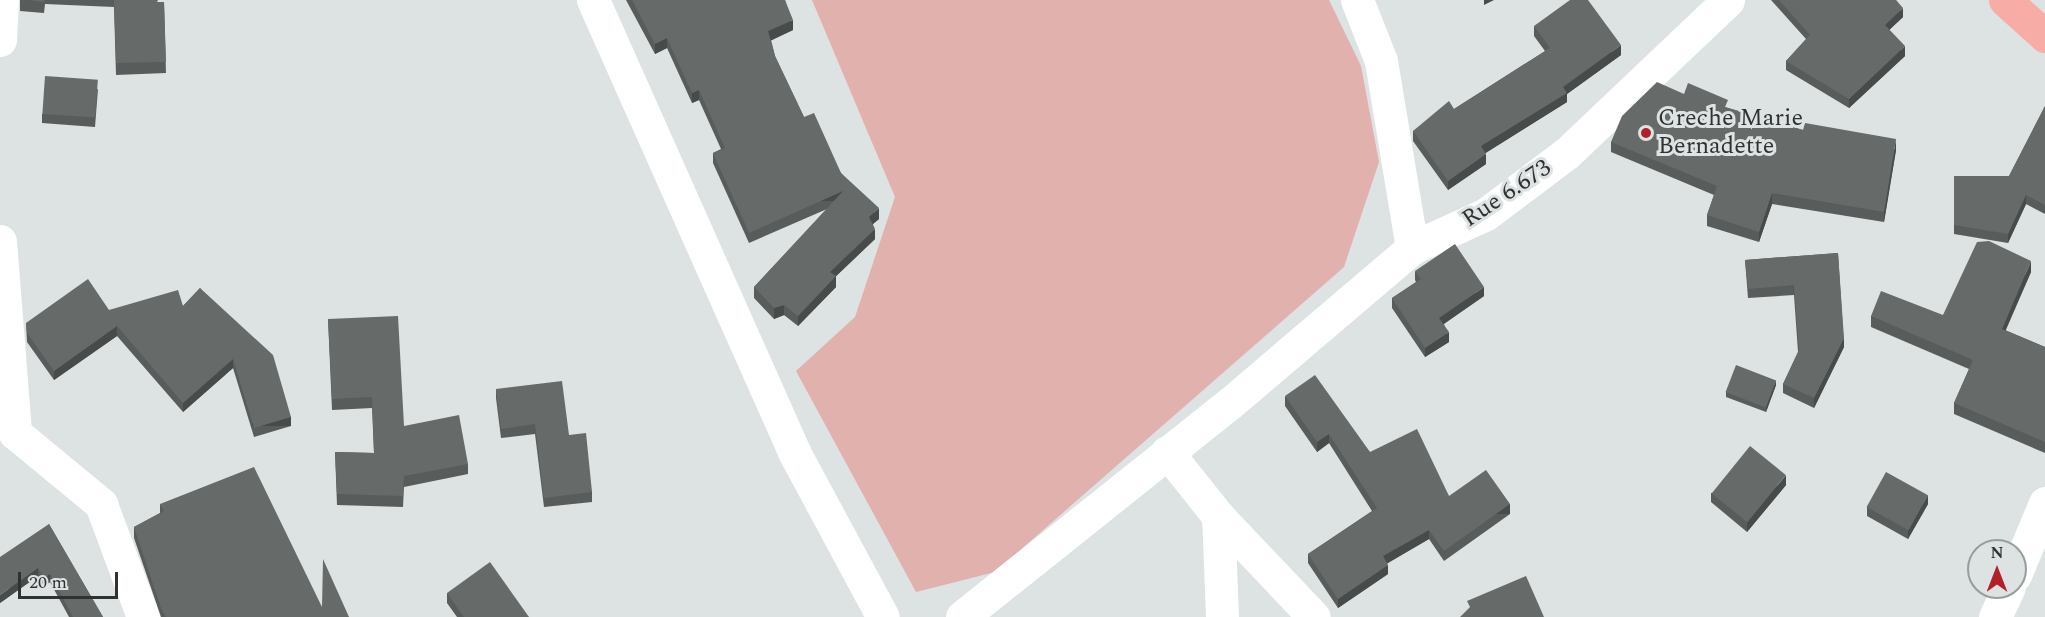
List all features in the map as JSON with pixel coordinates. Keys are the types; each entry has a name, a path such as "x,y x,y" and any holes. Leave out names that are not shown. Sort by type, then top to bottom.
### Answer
{"highway":[{"path":"2005,0 2045,36"}],"street":[{"path":"0,40 2,0"},
{"path":"593,0 794,452 883,617"},
{"path":"1357,0 1381,61 1412,248"},
{"name":"Rue 6.673","path":"962,617 1167,452 1412,248 1486,214 1567,153 1728,0"},
{"path":"0,241 15,433 101,504 143,617"},
{"path":"1167,452 1218,516 1314,617"},
{"path":"2027,561 2037,550 2045,503"},
{"path":"1218,516 1222,617"},
{"path":"1995,617 2003,599"}],"shaded area":[{"path":"812,0 1329,0 1361,66 1379,162 1344,267 995,572 916,592 796,371 855,317 895,197"}],"building":[{"path":"114,0 164,2 166,62 116,63"},
{"path":"632,0 785,0 793,20 768,31 775,56 804,117 814,113 841,173 879,208 869,217 875,229 830,272 836,276 798,316 784,305 774,308 754,287 843,191 749,233 713,153 725,148 699,90 692,93 667,38 655,44"},
{"path":"1570,0 1588,0 1621,45 1563,87 1567,93 1481,146 1486,154 1448,181 1413,131 1449,101 1454,109 1550,48 1534,26"},
{"path":"1779,0 1896,0 1903,8 1885,25 1905,46 1849,99 1786,61 1810,35"},
{"path":"45,76 98,80 95,118 42,114"},
{"path":"1657,82 1684,94 1688,83 1728,100 1725,107 1803,130 1805,123 1896,139 1884,212 1772,193 1759,232 1707,215 1717,186 1611,142 1622,116"},
{"path":"2045,106 2045,205 2026,195 2008,234 1954,225 1954,176 2009,176"},
{"path":"1989,241 2031,261 2002,329 2045,347 2045,442 1954,403 1973,360 1871,316 1881,291 1943,315 1977,242"},
{"path":"1455,244 1484,287 1439,318 1449,332 1425,348 1392,298 1421,279 1415,271"},
{"path":"1838,253 1844,338 1814,398 1783,384 1799,350 1794,285 1748,289 1745,260"},
{"path":"88,279 109,310 178,290 183,306 200,288 273,355 291,417 254,428 233,359 183,403 117,326 54,371 27,333 26,323"},
{"path":"398,316 404,426 459,415 468,464 404,476 403,496 337,494 335,452 374,453 372,397 332,399 328,319"},
{"path":"1736,365 1776,380 1766,407 1726,392"},
{"path":"1315,375 1370,452 1417,429 1449,496 1486,470 1510,504 1444,551 1429,530 1383,556 1388,565 1338,599 1308,554 1377,508 1329,434 1317,442 1285,396"},
{"path":"562,381 569,435 586,433 592,492 544,498 535,424 501,429 496,389"},
{"path":"1750,446 1786,475 1747,522 1712,493"},
{"path":"254,467 322,607 323,559 349,617 166,617 134,527 164,511 160,504"},
{"path":"1886,472 1928,495 1909,530 1867,507"},
{"path":"49,524 103,617 73,617 50,574 44,578 38,568 0,595 0,557"},
{"path":"490,562 529,617 464,617 447,593"},
{"path":"1526,576 1544,617 1460,617 1470,607 1467,601"}],"place":[{"name":"Creche Marie Bernadette","path":"1646,133"}]}
